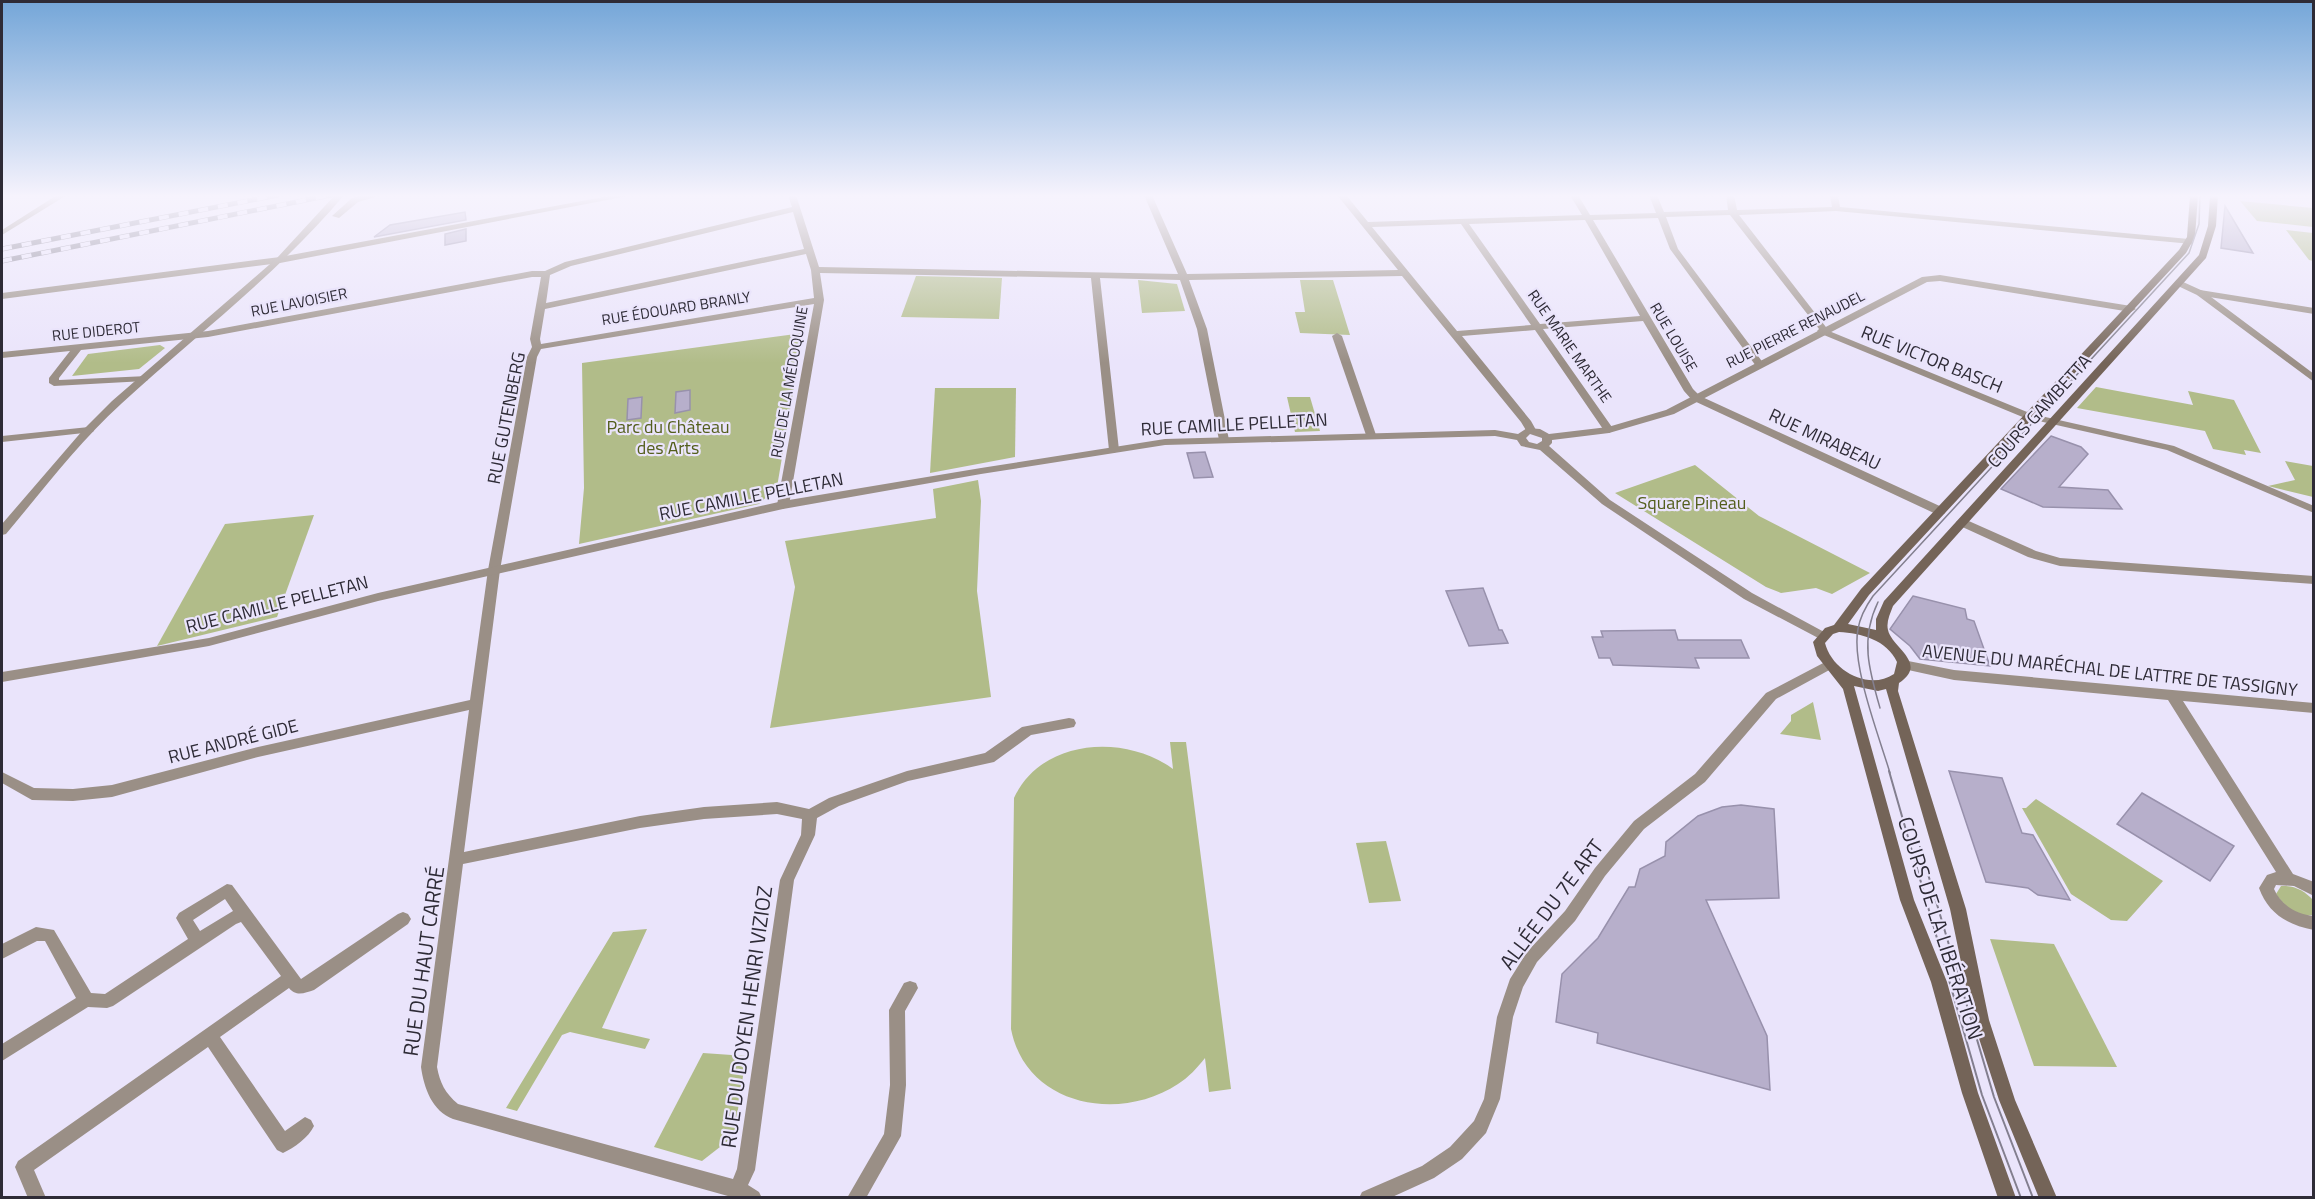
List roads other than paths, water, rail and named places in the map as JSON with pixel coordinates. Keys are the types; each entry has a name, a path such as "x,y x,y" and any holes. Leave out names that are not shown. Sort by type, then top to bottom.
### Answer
{"main road":[{"name":"COURS GAMBETTA","path":"1838,628 1865,592 2131,309 2181,251"},
{"name":"COURS GAMBETTA","path":"1888,642 1880,630 1881,620 1888,604 2181,284 2205,251"},
{"path":"1838,628 1866,631 1888,642 1899,654 1903,665 1899,677 1884,684 1864,683 1833,669 1819,649 1822,636 1838,628"},
{"name":"COURS DE LA LIBÉRATION","path":"1833,669 1849,688 1906,900 1939,982 1970,1093 2007,1197"},
{"name":"COURS DE LA LIBÉRATION","path":"1893,681 1892,691 1958,909 1981,1020 2007,1100 2048,1197"}],"street":[{"path":"2,531 89,430 288,251"},
{"path":"2,296 280,260 327,251"},
{"name":"RUE LAVOISIER","path":"193,336 532,274 546,274 567,264 621,251"},
{"path":"541,307 808,251"},
{"name":"RUE DE LA MÉDOQUINE","path":"783,505 819,300 815,270 808,251"},
{"path":"1173,251 1202,328 1224,440"},
{"path":"1387,251 1531,430 1523,432 1520,436"},
{"name":"RUE MARIE MARTHE","path":"1484,251 1609,430"},
{"name":"RUE LOUISE","path":"1606,251 1644,318 1689,391 1696,398"},
{"path":"1675,251 1759,364"},
{"path":"1763,251 1824,331"},
{"path":"815,270 1184,277 1405,273"},
{"name":"RUE GUTENBERG","path":"494,570 532,357 537,346 535,339 546,274"},
{"path":"1095,275 1114,450"},
{"name":"RUE PIERRE RENAUDEL","path":"1544,442 1609,430 1670,412 1925,279 1932,278 2131,309"},
{"path":"2181,284 2200,293 2313,379"},
{"path":"2200,293 2313,310"},
{"name":"RUE ÉDOUARD BRANLY","path":"537,346 819,300"},
{"path":"1455,334 1644,318"},
{"name":"RUE VICTOR BASCH","path":"1824,331 2029,416 2170,448 2313,510"},
{"name":"RUE DIDEROT","path":"2,355 193,336"},
{"path":"1337,336 1371,435"},
{"path":"78,347 54,378 54,383 145,378"},
{"name":"RUE MIRABEAU","path":"1696,398 1940,511"},
{"path":"2,439 89,430"},
{"name":"RUE CAMILLE PELLETAN","path":"1531,430 1606,502 1748,596 1822,636"},
{"name":"RUE CAMILLE PELLETAN","path":"2,677 209,642 378,597 783,505 1165,442 1495,433 1520,436 1525,444 1544,442"},
{"path":"1962,522 2032,554 2060,562 2313,580"},
{"name":"RUE DU HAUT CARRÉ","path":"494,570 429,1067 433,1089 440,1101 453,1111 737,1189 753,1197"},
{"name":"AVENUE DU MARÉCHAL DE LATTRE DE TASSIGNY","path":"1903,665 1954,675 2313,708"},
{"name":"ALLÉE DU 7E ART","path":"1368,1197 1428,1172 1456,1153 1480,1127 1492,1099 1505,1017 1516,984 1532,957 1570,916 1600,872 1639,825 1700,778 1771,696 1833,669"},
{"path":"2173,696 2288,879"},
{"name":"RUE ANDRÉ GIDE","path":"2,777 32,794 73,795 112,791 258,752 476,704"},
{"path":"458,859 640,822 704,813 777,808 810,815 834,802 907,776 989,758 1027,731 1069,723"},
{"name":"RUE DU DOYEN HENRI VIZIOZ","path":"737,1189 746,1170 787,880 808,836 810,815"},
{"path":"2313,890 2288,879 2279,878 2268,883 2268,895 2290,916 2313,923"},
{"path":"198,941 184,918 227,891 298,987 308,985 403,919"},
{"path":"2,1053 86,1000 107,1001 232,918 244,915"},
{"path":"2,951 36,934 49,935 86,1000"},
{"path":"37,1197 24,1167 291,978"},
{"path":"856,1197 892,1136 898,1085 897,1010 910,988"},
{"path":"210,1036 283,1144 305,1126"}],"tram line":[{"path":"1890,773 1867,701 1858,661 1858,629 1866,608 1873,596 2190,251"},
{"path":"1878,602 1869,629 1868,655 1880,708"},
{"path":"1889,771 1982,1095 2021,1198"},
{"path":"1920,847 1994,1097 2033,1198"}],"railway":[{"path":"2,261 52,251"}],"park label":[{"name":"Parc du Château des Arts","path":"668,436"},
{"name":"Square Pineau","path":"1692,502"}]}
